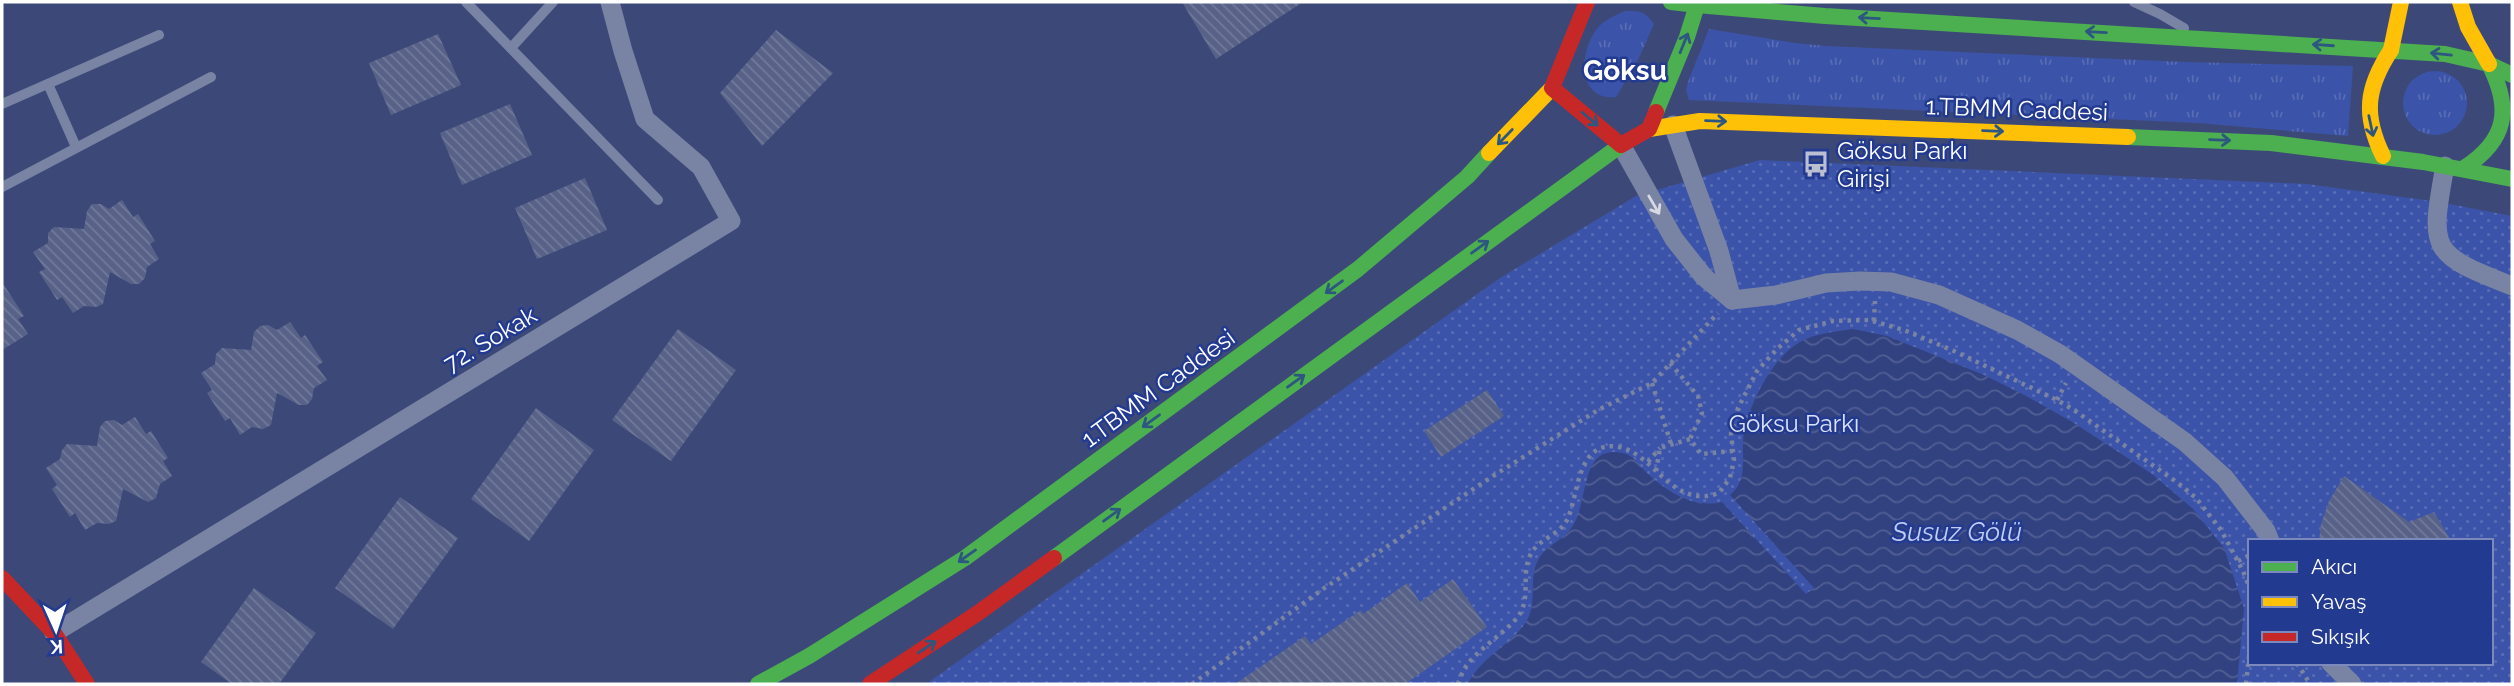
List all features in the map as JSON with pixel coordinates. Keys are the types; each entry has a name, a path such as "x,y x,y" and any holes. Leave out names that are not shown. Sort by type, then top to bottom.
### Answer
{"main road":[{"path":"1587,2 1552,88 1621,145"},
{"path":"1671,2 2445,54 2489,64 2512,75"},
{"path":"2401,2 2391,50 2374,79 2370,96 2371,127 2383,156 2512,179"},
{"path":"870,684 978,612 1621,145 1649,129 1698,3"},
{"path":"2455,167 2477,161 2489,150 2503,122 2505,107 2497,77 2468,27 2462,3"},
{"name":"1.TBMM Caddesi","path":"758,684 809,656 965,558 1358,269 1467,177 1552,88"},
{"name":"1.TBMM Caddesi","path":"1649,129 1700,121 1738,122 2245,141 2383,156"},
{"path":"2,578 54,633 87,684"}],"street":[{"name":"72. Sokak","path":"54,633 731,220 701,167 645,119 623,51 611,2"},
{"path":"1673,125 1719,251 1732,300"},
{"path":"1621,145 1674,239 1704,277 1732,300 1776,295 1826,282 1860,281 1908,285 1958,303 2017,330 2060,354 2185,442 2225,478 2266,531 2269,539"},
{"path":"2455,167 2436,221 2439,240 2447,255 2464,267 2512,286"},
{"path":"2333,665 2352,684"}],"lane":[{"path":"466,2 658,200"},
{"path":"511,48 553,2"},
{"path":"2134,2 2161,14 2199,38"},
{"path":"2,104 159,36"},
{"path":"2,187 211,77"},
{"path":"48,84 76,147"}],"path":[{"path":"1874,321 1876,294"},
{"path":"1192,684 1323,589 1493,476 1598,410 1652,383 1732,300"},
{"path":"1458,684 1466,666 1519,616 1527,597 1526,570 1532,552 1548,537 1562,529 1586,459 1601,448 1616,446 1631,451 1648,462 1665,482 1681,491 1712,496 1719,493 1730,478 1733,451 1731,434 1738,408 1757,371 1777,348 1799,330 1833,321 1874,321 1904,330 1954,351 2074,410 2196,498 2222,532 2247,575"},
{"path":"1670,363 1698,396 1702,413 1690,439"},
{"path":"2059,376 2075,387"},
{"path":"2057,400 2067,381"},
{"path":"1652,383 1671,444"},
{"path":"1690,439 1701,454 1733,451"},
{"path":"1648,462 1660,447 1690,439"},
{"path":"1656,472 1660,447"},
{"path":"2196,498 2204,494"},
{"path":"2222,532 2231,527"},
{"path":"2238,561 2248,556"},
{"path":"2246,684 2248,665"},
{"path":"2298,665 2310,684"}],"green space":[{"path":"1625,11 1642,13 1654,24 1638,60 1616,97 1603,96 1594,91 1588,83 1585,73 1587,49 1600,26"},
{"path":"1709,29 1826,46 2184,62 2353,66 2348,136 2198,123 1689,100 1686,90 1688,82"},
{"path":"2435,71 2453,77 2461,85 2467,103 2461,121 2453,129 2435,135 2417,129 2409,121 2403,103 2409,85 2417,77"},
{"name":"Göksu Parkı","path":"1760,160 2307,184 2439,202 2512,216 2512,684 926,684 1500,278 1636,196"}],"water":[{"name":"Susuz Gölü","path":"1853,329 1887,336 1984,375 2028,397 2074,423 2152,474 2193,509 2224,548 2244,608 2237,684 1468,684 1480,666 1526,622 1532,608 1538,560 1545,550 1572,527 1592,466 1598,457 1608,452 1630,456 1671,492 1690,501 1722,502 1806,594 1814,588 1730,495 1740,482 1742,474 1744,433 1751,408 1780,359 1806,339"}],"building":[{"path":"1182,2 1303,2 1216,59"},
{"path":"776,30 833,73 762,146 720,93"},
{"path":"438,34 461,85 391,115 369,63"},
{"path":"510,104 532,155 462,185 440,133"},
{"path":"585,178 607,230 537,259 515,208"},
{"path":"122,200 133,217 138,214 155,241 150,244 159,259 147,267 145,278 139,284 131,284 110,272 103,304 96,307 84,306 73,313 62,297 57,300 39,272 45,269 33,252 48,243 48,233 54,227 84,229 87,211 92,204 101,204 109,209"},
{"path":"2,282 24,316 18,319 28,334 2,350"},
{"path":"290,322 301,338 305,335 323,362 317,366 327,380 314,388 312,399 307,405 299,405 277,393 271,425 263,429 252,427 240,435 230,418 225,421 207,393 212,390 201,373 215,364 216,354 222,348 251,350 254,332 260,326 268,325 277,330"},
{"path":"678,329 736,370 671,461 612,420"},
{"path":"1487,390 1504,416 1441,457 1424,431"},
{"path":"536,408 594,450 529,541 471,499"},
{"path":"135,417 146,434 151,431 168,458 163,461 172,476 160,484 156,498 148,502 123,489 116,521 109,524 97,523 85,530 75,513 70,517 52,489 57,485 46,468 60,459 67,444 97,446 100,427 105,421 114,420 122,425"},
{"path":"2344,476 2409,522 2434,512 2450,539 2319,539 2329,501"},
{"path":"400,497 458,538 393,629 335,588"},
{"path":"1453,579 1487,627 1405,684 1235,684 1305,636 1311,644 1361,610 1363,614 1407,583 1420,602"},
{"path":"254,588 316,633 279,684 232,684 201,662"}],"traffic: fast":[{"path":"1656,112 1687,37 1697,5 1671,2"},
{"path":"1697,5 1825,16 2445,54 2489,64 2512,75"},
{"path":"2464,168 2489,146 2497,135 2501,122 2501,95 2489,64"},
{"path":"2128,137 2271,143 2423,162 2512,179"},
{"path":"1054,558 1621,145"},
{"path":"758,684 809,656 965,558 1358,269 1467,177 1489,153"}],"traffic: slow":[{"path":"2391,50 2401,2"},
{"path":"2460,2 2468,27 2489,64"},
{"path":"2383,156 2372,127 2370,102 2376,77 2391,50"},
{"path":"1489,153 1552,88"},
{"path":"1649,129 1700,121 2128,137"}],"traffic: jam":[{"path":"1587,2 1552,88 1621,145 1649,129 1656,112"},
{"path":"870,684 978,613 1054,558"},
{"path":"2,578 54,633 87,684"}],"place":[{"name":"Göksu Parkı Girişi","path":"1816,164"}],"district":[{"name":"Göksu","path":"1625,70"}]}
